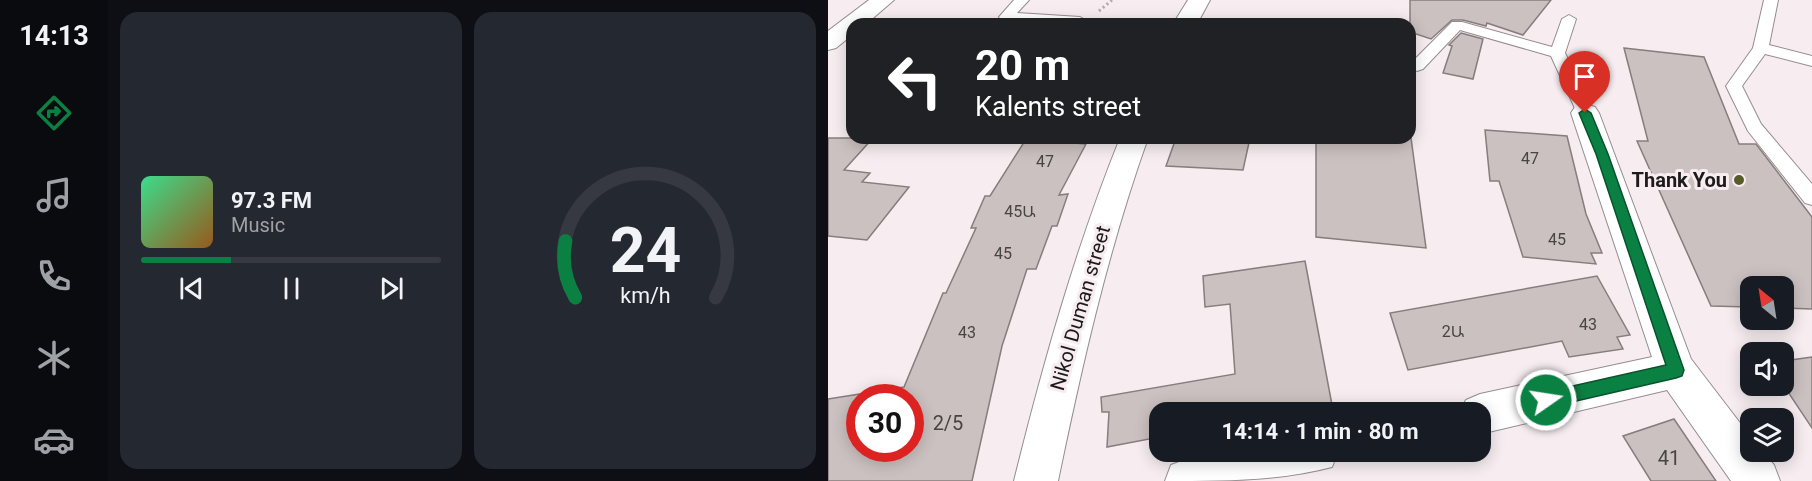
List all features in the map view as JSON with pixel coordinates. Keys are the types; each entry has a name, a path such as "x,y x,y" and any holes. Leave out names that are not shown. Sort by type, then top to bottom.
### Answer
{"street":[{"path":"860,18 883,0"},
{"path":"1188,18 1199,0"},
{"path":"828,43 846,29"},
{"path":"1585,113 1602,154 1676,370 1758,481"},
{"name":"Nikol Duman street","path":"1036,481 1070,331 1113,192 1132,144"},
{"path":"1491,412 1676,370"},
{"path":"1187,481 1272,462"}],"lane":[{"path":"1022,0 1006,17 1024,18"},
{"path":"1771,0 1761,48 1734,86 1754,127 1812,198"},
{"path":"1569,19 1557,53 1585,113"},
{"path":"1417,66 1457,25 1557,53"},
{"path":"1761,48 1812,61"}],"building":[{"path":"1410,0 1551,0 1523,35 1487,23 1486,26 1463,20 1452,20 1431,39 1416,34 1416,18 1410,18"},
{"path":"1461,33 1483,39 1473,79 1443,73 1452,46 1449,45"},
{"path":"1624,48 1704,57 1739,144 1756,144 1812,217 1812,309 1794,308 1794,276 1740,276 1740,307 1711,306 1637,141 1648,141"},
{"path":"1485,130 1567,136 1586,214 1602,253 1591,253 1596,264 1523,257 1499,181 1490,181"},
{"path":"828,138 846,138 846,144 868,144 844,170 870,173 862,182 909,187 867,240 828,236"},
{"path":"1023,144 1086,144 1059,195 1068,194 1057,226 1052,226 1036,269 1027,269 1002,346 972,481 828,481 828,399 846,396 846,462 924,462 924,384 905,384 943,293 946,293 976,228 971,228 985,196 990,196"},
{"path":"1174,144 1249,144 1243,170 1166,166"},
{"path":"1316,144 1412,144 1426,248 1316,237"},
{"path":"1305,261 1331,402 1149,402 1149,439 1107,447 1109,412 1102,412 1101,397 1235,374 1230,304 1205,307 1203,276"},
{"path":"1597,276 1630,335 1617,337 1623,349 1569,357 1562,341 1408,370 1390,313"},
{"path":"1812,357 1812,428 1791,396 1794,396 1794,360"},
{"path":"1674,419 1716,481 1651,481 1623,436"}],"place":[{"name":"Thank You","path":"1739,180"}],"route":[{"path":"1546,400 1676,370 1602,154 1585,113"}]}
